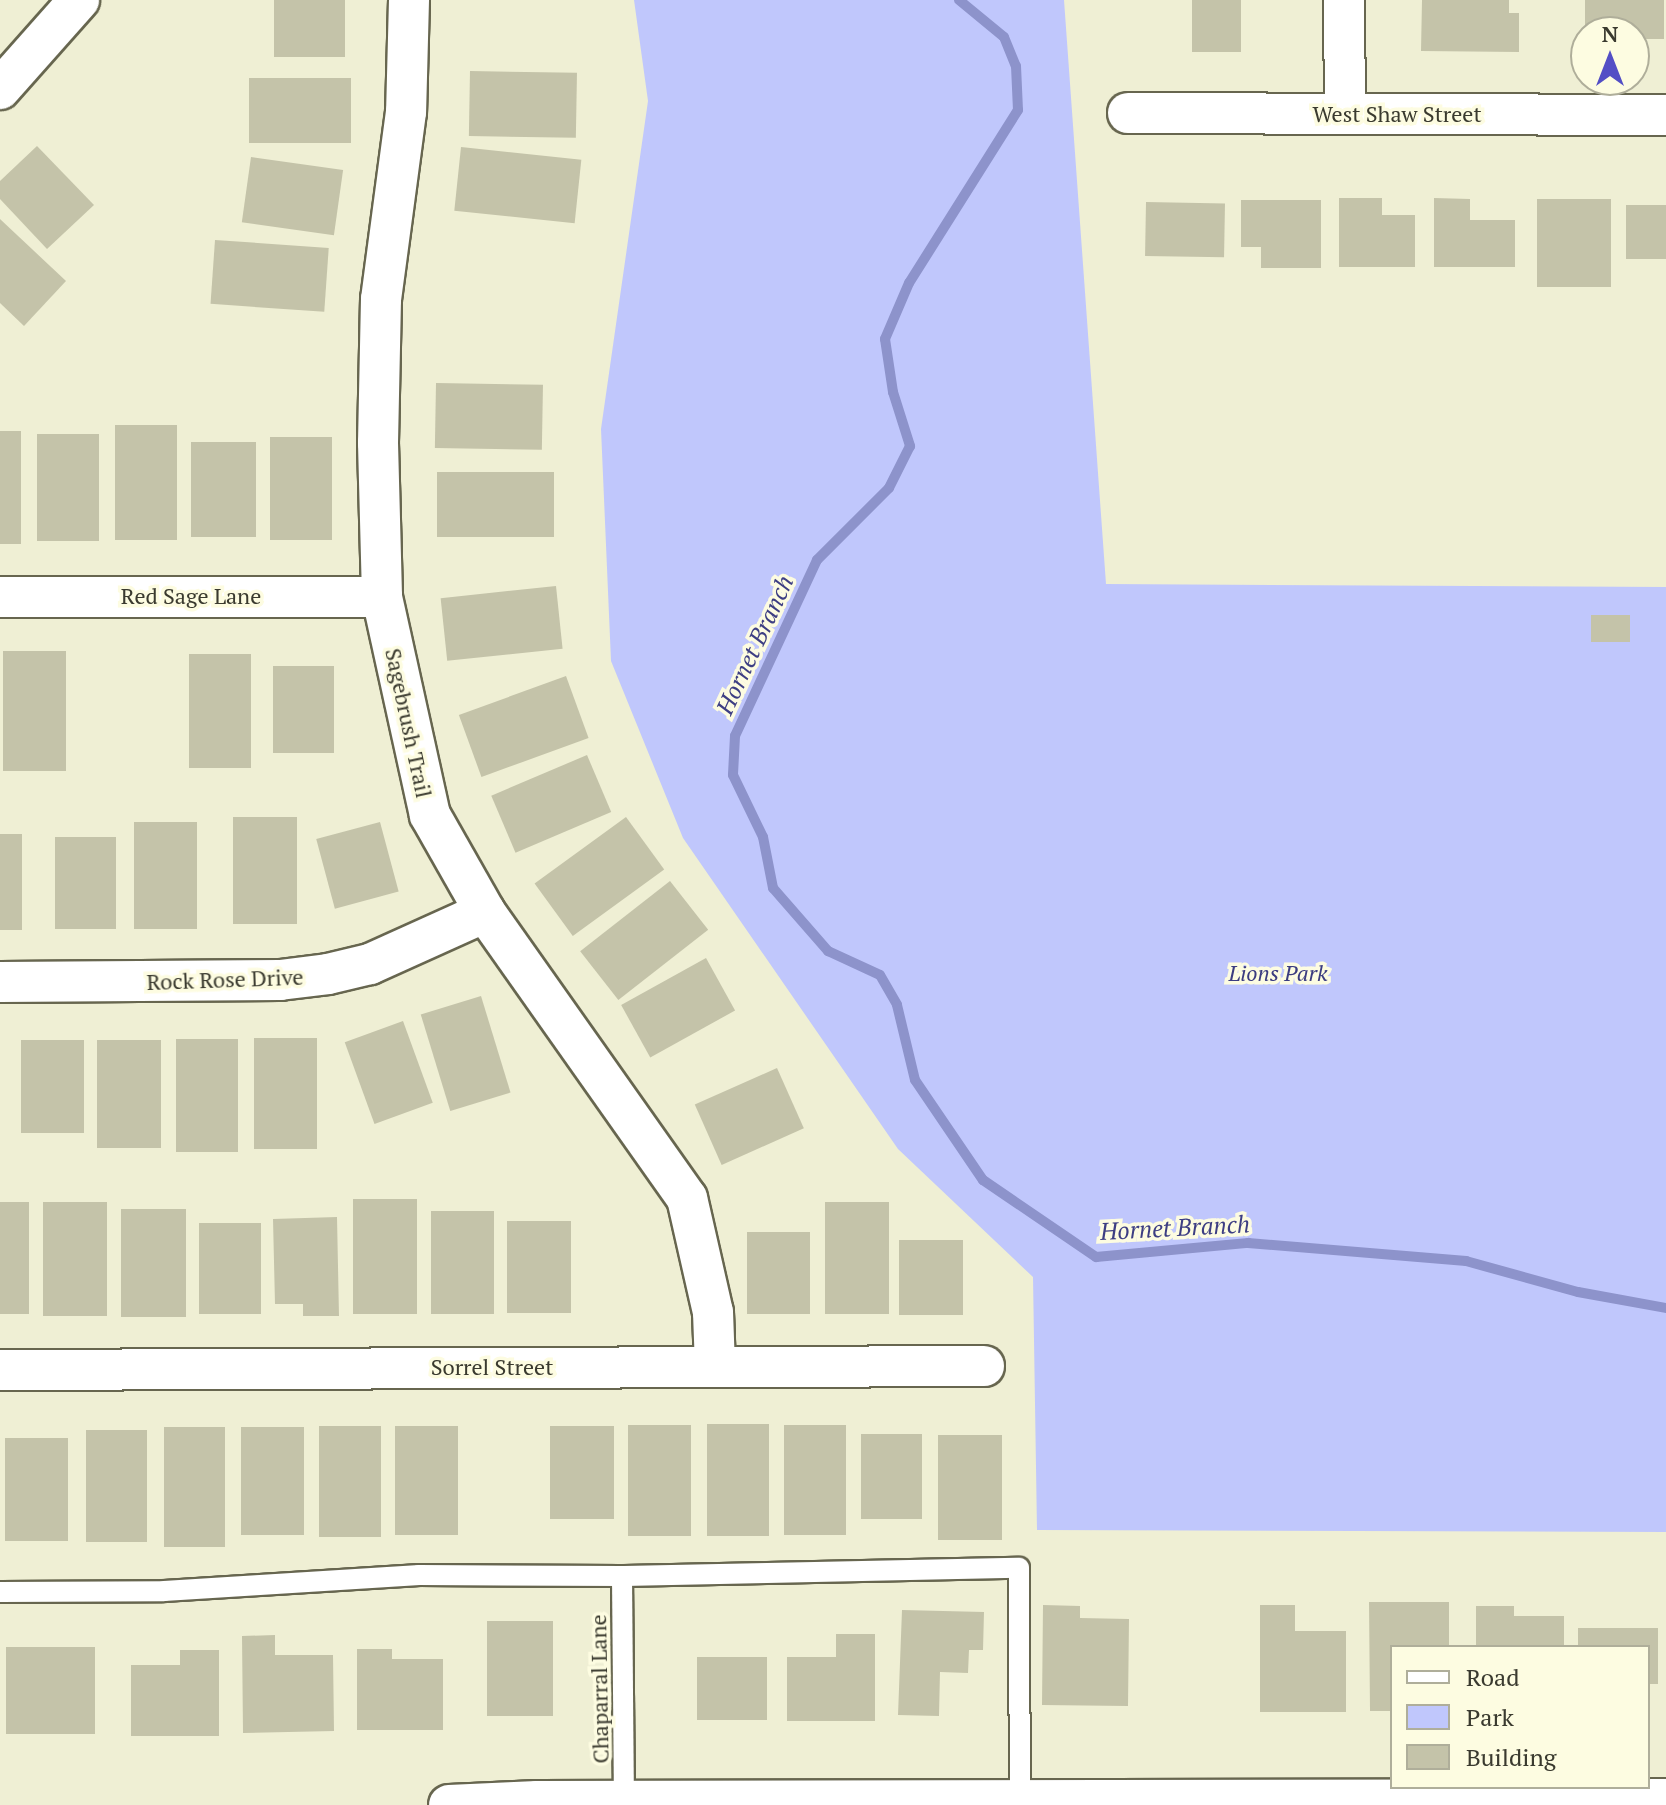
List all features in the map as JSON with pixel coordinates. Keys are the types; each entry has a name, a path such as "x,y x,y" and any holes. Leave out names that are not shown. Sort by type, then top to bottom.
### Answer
{"street":[{"path":"0,89 79,0"},
{"name":"Sagebrush Trail","path":"409,0 406,112 381,299 378,443 382,597 430,815 485,912 687,1198 713,1312 715,1366"},
{"path":"1344,0 1345,114"},
{"name":"West Shaw Street","path":"1128,113 1666,115"},
{"name":"Red Sage Lane","path":"0,597 382,597"},
{"name":"Rock Rose Drive","path":"0,982 280,980 328,974 370,964 485,912"},
{"name":"Sorrel Street","path":"0,1370 984,1366"},
{"path":"449,1805 624,1801 1020,1803 1666,1799"}],"lane":[{"path":"0,1592 164,1591 419,1575 622,1576 1019,1568 1020,1803"},
{"name":"Chaparral Lane","path":"622,1576 624,1801"}],"green space":[{"name":"Lions Park","path":"634,0 1064,0 1106,584 1666,587 1666,1532 1037,1530 1033,1277 898,1149 683,838 611,661 601,429 648,101"}],"building":[{"path":"274,0 345,0 345,57 274,57"},
{"path":"1192,0 1241,0 1241,52 1192,52"},
{"path":"1422,0 1509,0 1509,13 1519,13 1519,52 1421,51"},
{"path":"1585,0 1664,0 1664,39 1650,39 1650,16 1585,16"},
{"path":"470,71 577,73 576,138 469,136"},
{"path":"249,78 351,78 351,143 249,143"},
{"path":"37,146 94,205 47,249 0,199 0,181"},
{"path":"461,147 581,160 575,223 454,211"},
{"path":"251,157 343,170 334,235 242,222"},
{"path":"1339,198 1382,198 1382,215 1415,215 1415,267 1339,267"},
{"path":"1434,198 1470,199 1470,220 1515,220 1515,267 1434,267"},
{"path":"1537,199 1611,199 1611,287 1537,287"},
{"path":"1241,200 1321,200 1321,268 1261,268 1261,247 1241,247"},
{"path":"1146,202 1225,203 1224,257 1145,256"},
{"path":"1626,205 1666,205 1666,259 1626,259"},
{"path":"0,219 66,281 24,326 0,303"},
{"path":"215,240 329,248 324,312 211,304"},
{"path":"436,383 543,385 542,450 435,448"},
{"path":"115,425 177,425 177,540 115,540"},
{"path":"0,431 21,431 21,544 0,544"},
{"path":"37,434 99,434 99,541 37,541"},
{"path":"270,437 332,437 332,540 270,540"},
{"path":"191,442 256,442 256,537 191,537"},
{"path":"437,472 554,472 554,537 437,537"},
{"path":"556,586 563,649 447,661 441,598"},
{"path":"1591,615 1630,615 1630,642 1591,642"},
{"path":"3,651 66,651 66,771 3,771"},
{"path":"189,654 251,654 251,768 189,768"},
{"path":"273,666 334,666 334,753 273,753"},
{"path":"566,676 589,738 481,777 459,715"},
{"path":"587,755 611,812 515,853 491,796"},
{"path":"233,817 297,817 297,924 233,924"},
{"path":"626,817 664,870 573,936 535,883"},
{"path":"134,822 197,822 197,929 134,929"},
{"path":"380,822 399,892 335,909 316,839"},
{"path":"0,834 22,834 22,930 0,930"},
{"path":"55,837 116,837 116,929 55,929"},
{"path":"670,881 708,930 618,1000 580,951"},
{"path":"706,958 735,1010 650,1058 621,1005"},
{"path":"481,996 511,1093 450,1111 421,1014"},
{"path":"403,1021 433,1103 374,1124 345,1042"},
{"path":"254,1038 317,1038 317,1149 254,1149"},
{"path":"176,1039 238,1039 238,1152 176,1152"},
{"path":"21,1040 84,1040 84,1133 21,1133"},
{"path":"97,1040 161,1040 161,1148 97,1148"},
{"path":"777,1068 804,1128 722,1165 695,1105"},
{"path":"353,1199 417,1199 417,1314 353,1314"},
{"path":"0,1202 29,1202 29,1314 0,1314"},
{"path":"43,1202 107,1202 107,1316 43,1316"},
{"path":"825,1202 889,1202 889,1314 825,1314"},
{"path":"121,1209 186,1209 186,1317 121,1317"},
{"path":"431,1211 494,1211 494,1314 431,1314"},
{"path":"337,1217 339,1316 303,1316 303,1304 275,1304 273,1219"},
{"path":"507,1221 571,1221 571,1313 507,1313"},
{"path":"199,1223 261,1223 261,1314 199,1314"},
{"path":"747,1232 810,1232 810,1314 747,1314"},
{"path":"899,1240 963,1240 963,1315 899,1315"},
{"path":"707,1424 769,1424 769,1536 707,1536"},
{"path":"628,1425 691,1425 691,1536 628,1536"},
{"path":"784,1425 846,1425 846,1535 784,1535"},
{"path":"319,1426 381,1426 381,1537 319,1537"},
{"path":"395,1426 458,1426 458,1535 395,1535"},
{"path":"550,1426 614,1426 614,1519 550,1519"},
{"path":"164,1427 225,1427 225,1547 164,1547"},
{"path":"241,1427 304,1427 304,1535 241,1535"},
{"path":"86,1430 147,1430 147,1542 86,1542"},
{"path":"861,1434 922,1434 922,1519 861,1519"},
{"path":"938,1435 1002,1435 1002,1540 938,1540"},
{"path":"5,1438 68,1438 68,1541 5,1541"},
{"path":"1369,1602 1449,1602 1449,1645 1390,1645 1390,1711 1370,1711"},
{"path":"1043,1605 1080,1606 1080,1618 1129,1619 1128,1706 1042,1705"},
{"path":"1260,1605 1295,1605 1295,1631 1346,1631 1346,1712 1260,1712"},
{"path":"1476,1606 1514,1606 1514,1616 1564,1616 1564,1645 1476,1645"},
{"path":"902,1610 984,1612 983,1650 969,1650 968,1673 940,1672 939,1716 898,1715"},
{"path":"487,1621 553,1621 553,1716 487,1716"},
{"path":"1578,1628 1658,1628 1658,1684 1650,1684 1650,1645 1578,1645"},
{"path":"836,1634 875,1634 875,1721 787,1721 787,1657 836,1657"},
{"path":"275,1635 275,1655 333,1655 334,1731 243,1733 242,1636"},
{"path":"6,1647 95,1647 95,1734 6,1734"},
{"path":"357,1649 392,1649 392,1659 443,1659 443,1730 357,1730"},
{"path":"180,1650 219,1650 219,1736 131,1736 131,1665 180,1665"},
{"path":"697,1657 767,1657 767,1720 697,1720"}],"waterway":[{"name":"Hornet Branch","path":"959,0 1004,37 1016,66 1018,110 909,283 885,339 893,392 910,446 889,488 817,560 735,736 733,775 763,837 773,888 828,951 880,975 897,1005 915,1080 983,1180 1096,1257 1248,1243 1466,1261 1578,1292 1666,1308"}]}
